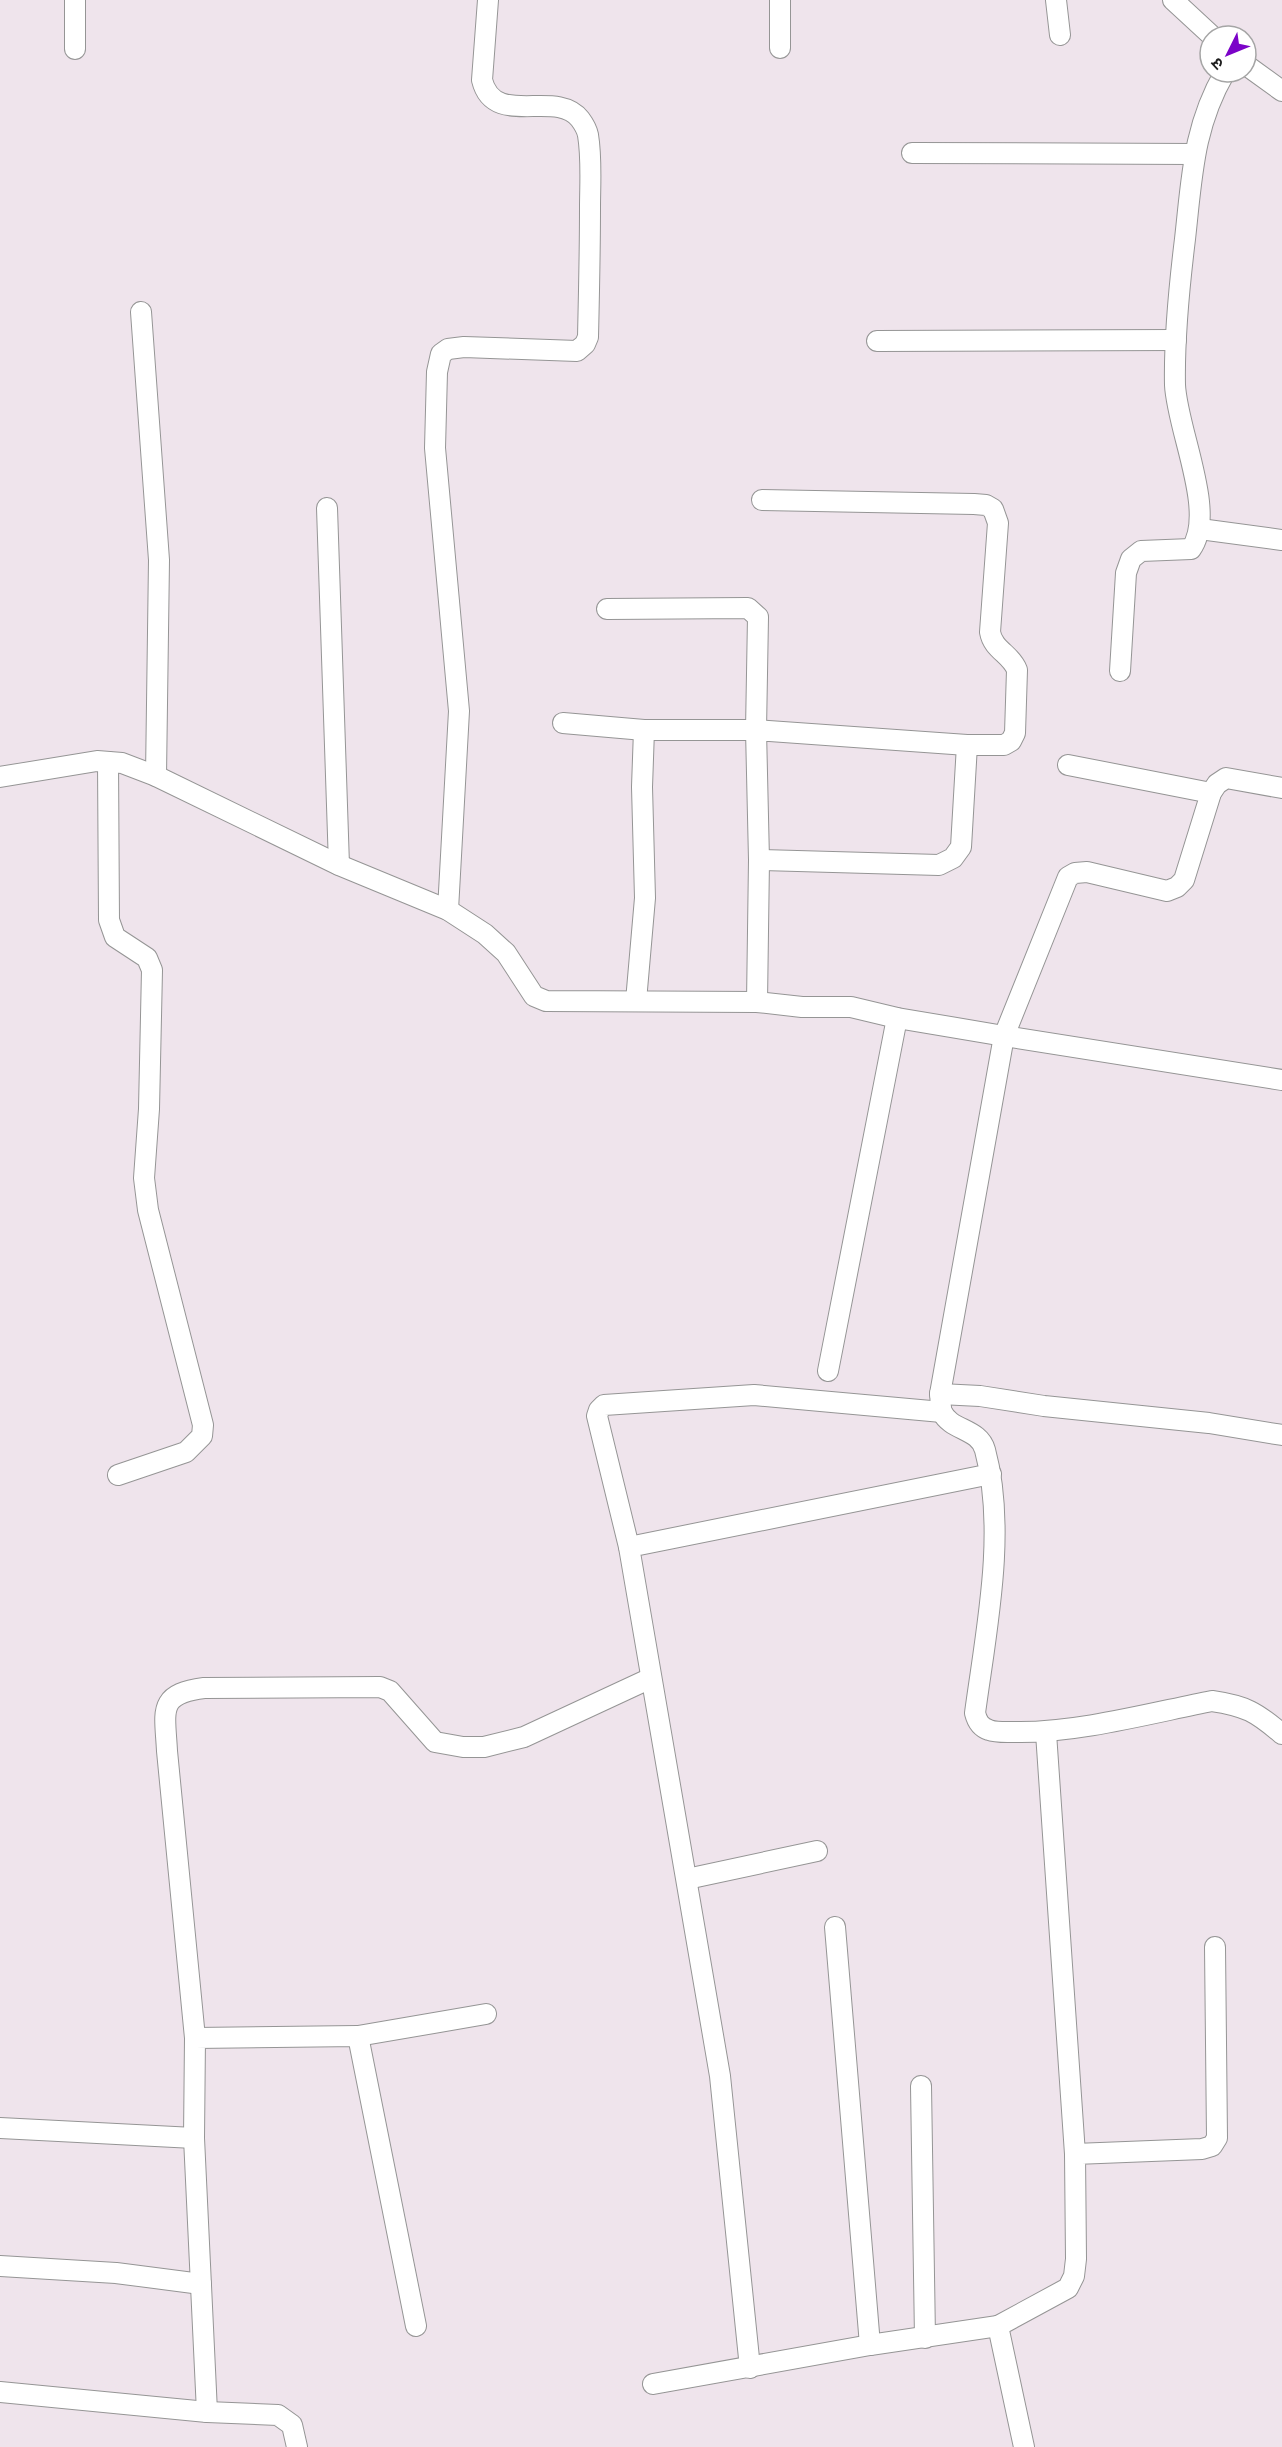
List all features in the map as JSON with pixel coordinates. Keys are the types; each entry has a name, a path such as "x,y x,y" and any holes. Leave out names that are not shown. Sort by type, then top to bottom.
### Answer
{"street":[{"path":"75,0 75,49"},
{"path":"448,910 459,711 435,448 437,372 441,354 448,349 464,347 577,351 585,345 588,337 590,170 588,132 579,117 567,110 504,104 492,100 485,91 482,80 488,0"},
{"path":"780,0 780,48"},
{"path":"1056,0 1060,35"},
{"path":"1173,0 1199,24"},
{"path":"1258,74 1282,91"},
{"path":"1120,671 1126,573 1131,559 1140,551 1191,549 1198,539 1200,528 1194,474 1182,429 1175,387 1176,340 1178,297 1195,154 1200,129 1219,84"},
{"path":"912,153 1195,154"},
{"path":"141,312 159,560 156,776"},
{"path":"878,341 1176,340"},
{"path":"563,723 644,730 756,730 967,745 1004,745 1011,741 1015,733 1017,670 1014,663 996,648 990,632 998,523 993,509 986,505 974,504 762,500"},
{"path":"327,508 339,865"},
{"path":"1200,528 1282,540"},
{"path":"607,609 748,608 758,617 757,1002"},
{"path":"636,1001 645,898 642,787 644,730"},
{"path":"759,860 939,865 953,858 961,847 967,745"},
{"path":"0,777 97,761 122,763 156,776 339,865 448,910 485,934 506,953 534,996 546,1001 757,1002 802,1007 851,1007 897,1018 1282,1080"},
{"path":"108,762 109,920 115,937 147,958 152,970 149,1109 144,1178 148,1210 203,1425 202,1436 186,1452 118,1475"},
{"path":"1068,765 1211,793"},
{"path":"1282,788 1226,778 1217,784 1211,793 1184,880 1177,887 1167,891 1086,872 1075,873 1068,877 1004,1036 941,1403 951,1421 979,1437 985,1447 991,1474 996,1525 990,1601 975,1713 977,1721 990,1731 1046,1733 1212,1701 1239,1705 1260,1715 1282,1734"},
{"path":"828,1371 897,1018"},
{"path":"750,2368 720,2076 629,1547 597,1416 599,1410 604,1405 753,1395 941,1403 980,1396 1044,1406 1209,1423 1282,1435"},
{"path":"629,1547 991,1474"},
{"path":"207,2412 194,2138 195,2038 167,1751 166,1706 173,1696 184,1691 204,1688 380,1687 390,1691 435,1742 463,1747 484,1747 524,1737 651,1678"},
{"path":"653,2384 870,2345 998,2326 1068,2288 1074,2276 1076,2259 1075,2154 1046,1733"},
{"path":"687,1879 817,1851"},
{"path":"836,1927 870,2345"},
{"path":"1075,2154 1202,2149 1212,2145 1217,2138 1215,1947"},
{"path":"195,2038 358,2036 486,2014"},
{"path":"358,2036 416,2326"},
{"path":"921,2086 926,2338"},
{"path":"0,2128 194,2138"},
{"path":"0,2266 116,2273 201,2284"},
{"path":"998,2326 1024,2447"},
{"path":"0,2392 207,2412 278,2415 290,2421 297,2447"}]}
